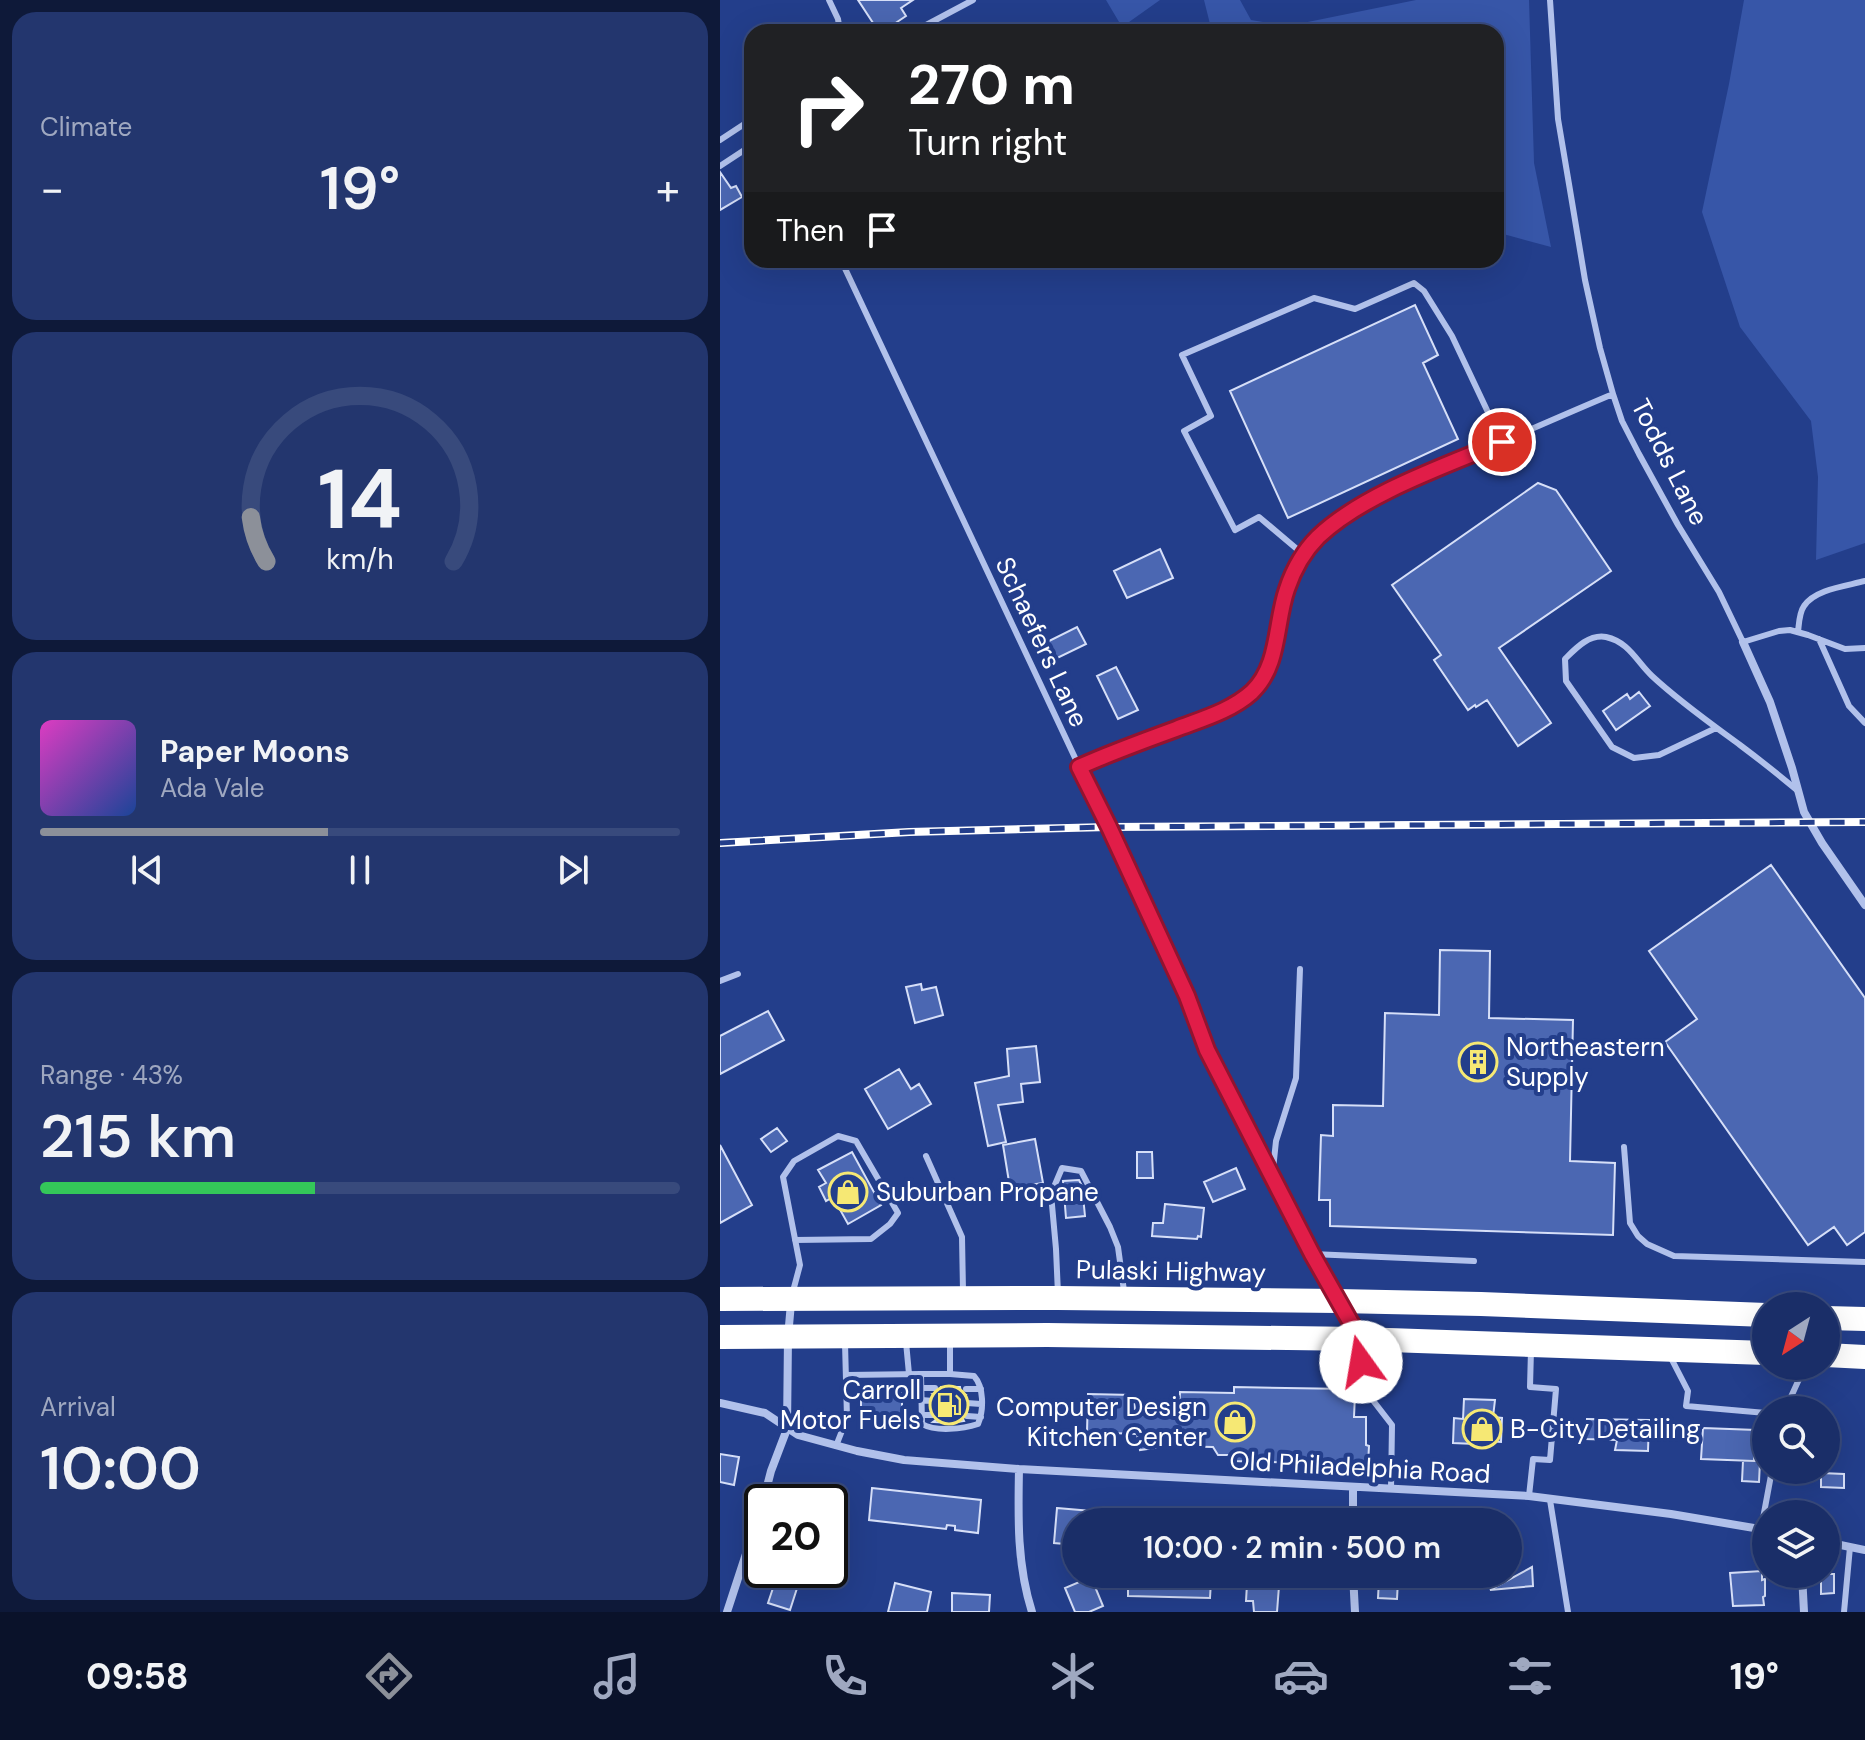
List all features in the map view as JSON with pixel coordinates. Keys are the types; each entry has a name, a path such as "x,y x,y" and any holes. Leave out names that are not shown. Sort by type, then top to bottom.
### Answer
{"highway":[{"name":"Pulaski Highway","path":"721,1294 791,1298 1338,1301 1752,1314"},
{"path":"1840,1318 1865,1319"},
{"path":"720,1337 951,1335 1360,1339 1752,1352"},
{"path":"1840,1356 1865,1357"}],"street":[{"name":"Todds Lane","path":"1743,642 1770,702 1804,812 1865,905"},
{"path":"767,1484 787,1429 791,1298"},
{"name":"Old Philadelphia Road","path":"720,1403 765,1413 798,1435 904,1460 1529,1496 1671,1514 1752,1528"},
{"path":"1019,1469 1018,1542 1032,1612"},
{"path":"1353,1487 1353,1508"},
{"path":"1840,1545 1865,1550"},
{"path":"727,1612 744,1560"},
{"path":"1352,1588 1355,1612"},
{"path":"1803,1588 1804,1612"}],"lane":[{"path":"829,0 839,24"},
{"path":"928,24 973,0"},
{"name":"Todds Lane","path":"1550,0 1558,119 1585,280 1613,394 1622,421 1639,454 1719,592 1743,642"},
{"path":"720,140 744,124"},
{"path":"720,166 744,150"},
{"name":"Schaefers Lane","path":"845,268 1109,827 1187,996 1207,1050 1272,1179 1360,1339"},
{"path":"1304,555 1259,517 1235,530 1184,431 1211,416 1182,355 1314,298 1355,309 1414,283 1424,291 1452,336 1502,442"},
{"path":"1079,767 1217,713 1240,702 1255,689 1270,663 1280,608 1291,576 1317,538 1337,522 1386,492 1613,394"},
{"path":"1798,632 1804,607 1811,600 1824,592 1865,581"},
{"path":"1743,642 1790,630 1845,649 1865,648"},
{"path":"1716,728 1659,755 1634,758 1612,747 1566,681 1565,659 1582,642 1603,636 1625,644 1650,674 1691,710 1716,728 1798,791"},
{"path":"1819,639 1849,706 1865,723"},
{"path":"1272,1179 1276,1141 1296,1078 1300,969"},
{"path":"720,981 738,974"},
{"path":"791,1298 800,1265 795,1240 783,1177 794,1161 838,1136 856,1141 898,1213 871,1239 795,1240"},
{"path":"1624,1147 1630,1223 1638,1236 1660,1251 1674,1256 1865,1262"},
{"path":"926,1156 962,1237 963,1298"},
{"path":"1058,1298 1051,1194 1062,1168 1081,1171 1110,1227 1118,1247 1126,1299"},
{"path":"1312,1254 1474,1261"},
{"path":"836,1446 847,1418 845,1335"},
{"path":"905,1335 909,1374"},
{"path":"950,1374 951,1335"},
{"path":"1360,1339 1361,1385 1392,1425 1391,1489"},
{"path":"1529,1496 1533,1459 1550,1460 1556,1389 1530,1387 1532,1344"},
{"path":"1667,1349 1688,1391 1686,1406 1752,1412"},
{"path":"847,1375 909,1374 921,1374 950,1374 974,1376 981,1389 978,1424 967,1428 928,1427 922,1424 921,1374"},
{"path":"921,1388 935,1388"},
{"path":"966,1389 981,1389"},
{"path":"921,1400 934,1401"},
{"path":"967,1403 981,1404"},
{"path":"921,1415 934,1415"},
{"path":"967,1416 981,1417"},
{"path":"1550,1500 1568,1612"},
{"path":"1844,1612 1850,1547"}],"shaded area":[{"path":"1106,0 1160,0 1126,24 1120,24"},
{"path":"1204,0 1240,0 1251,20 1276,24 1210,24"},
{"path":"1416,0 1529,0 1534,163 1551,247 1504,234 1504,24 1298,24"},
{"path":"1744,0 1865,0 1865,543 1816,560 1818,477 1811,421 1740,327 1702,212"}],"building":[{"path":"858,0 913,0 901,8 906,16 894,24 874,24"},
{"path":"720,172 731,188 736,186 742,197 720,210"},
{"path":"1415,305 1438,355 1423,363 1458,439 1288,518 1230,391"},
{"path":"1538,483 1556,490 1611,571 1499,648 1551,723 1518,746 1487,700 1468,710 1434,660 1441,655 1392,585"},
{"path":"1160,549 1173,578 1127,598 1114,571"},
{"path":"1077,627 1086,644 1045,664 1037,647"},
{"path":"1116,667 1138,710 1118,719 1097,676"},
{"path":"1639,692 1650,706 1616,730 1603,711 1627,694 1630,699"},
{"path":"1771,865 1865,998 1865,1232 1847,1245 1834,1227 1808,1245 1665,1042 1697,1019 1649,951"},
{"name":"Northeastern Supply","path":"1440,950 1490,951 1489,1018 1573,1020 1570,1161 1615,1163 1613,1235 1330,1226 1330,1200 1319,1200 1321,1135 1333,1136 1333,1105 1383,1106 1385,1013 1439,1015"},
{"path":"921,984 922,990 936,987 943,1015 915,1023 906,987"},
{"path":"768,1011 784,1040 720,1074 720,1036"},
{"path":"1036,1046 1040,1082 1021,1084 1023,1102 998,1105 1006,1142 988,1146 975,1083 1009,1076 1007,1049"},
{"path":"899,1069 911,1089 919,1084 931,1104 888,1129 865,1089"},
{"path":"777,1128 787,1141 771,1152 761,1139"},
{"path":"1035,1139 1043,1183 1010,1188 1003,1145"},
{"path":"720,1145 752,1205 720,1223"},
{"name":"Suburban Propane","path":"852,1152 881,1205 848,1224 833,1197 826,1201 819,1187 826,1183 818,1170"},
{"path":"1137,1152 1152,1152 1153,1178 1137,1178"},
{"path":"1236,1168 1245,1189 1213,1202 1204,1182"},
{"path":"1079,1180 1085,1216 1066,1218 1063,1181"},
{"path":"1165,1204 1204,1208 1201,1237 1152,1236 1153,1223 1163,1223"},
{"name":"Carroll Motor Fuels","path":"941,1387 960,1387 961,1393 966,1395 961,1403 966,1409 961,1415 964,1421 933,1422 940,1417 939,1411 933,1407 940,1401 933,1394 939,1393"},
{"path":"1234,1387 1349,1389 1355,1395 1354,1417 1366,1417 1368,1465 1233,1461 1233,1455 1218,1455 1213,1447 1168,1446 1140,1450 1137,1434 1087,1432 1088,1394 1133,1395 1136,1415 1179,1416 1180,1392 1234,1393"},
{"path":"861,1393 902,1393 902,1419 861,1419"},
{"name":"B-City Detailing","path":"1464,1399 1495,1400 1493,1417 1502,1418 1501,1442 1453,1443 1454,1418 1463,1419"},
{"path":"1587,1419 1649,1420 1648,1451 1615,1450 1617,1440 1586,1439"},
{"path":"1703,1428 1752,1430 1752,1461 1701,1459"},
{"path":"720,1454 739,1457 734,1485 720,1482"},
{"path":"1743,1461 1752,1461 1752,1482 1742,1481"},
{"path":"1840,1474 1844,1474 1844,1488 1821,1487 1821,1484 1840,1484"},
{"path":"872,1488 981,1500 978,1533 955,1530 955,1526 947,1525 946,1529 869,1520"},
{"path":"1057,1508 1062,1508 1062,1544 1054,1543"},
{"path":"1532,1567 1533,1586 1522,1587 1522,1572"},
{"path":"1752,1572 1752,1588 1765,1588 1764,1605 1733,1606 1730,1573"},
{"path":"895,1583 931,1592 927,1612 888,1612"},
{"path":"773,1588 797,1588 790,1610 768,1603"},
{"path":"1065,1588 1096,1588 1103,1606 1089,1612 1075,1612"},
{"path":"1128,1588 1211,1588 1210,1598 1128,1596"},
{"path":"1247,1588 1279,1588 1277,1612 1254,1612 1253,1601 1246,1601"},
{"path":"1379,1588 1398,1588 1397,1599 1378,1598"},
{"path":"1821,1588 1834,1588 1834,1593 1821,1594"},
{"path":"952,1593 990,1595 989,1612 952,1612"}],"railway":[{"path":"720,843 909,832 1109,827 1865,822"}],"place":[{"name":"Northeastern Supply","path":"1478,1062"},
{"name":"Suburban Propane","path":"848,1192"},
{"name":"Carroll Motor Fuels","path":"949,1405"},
{"name":"Computer Design Kitchen Center","path":"1235,1422"},
{"name":"B-City Detailing","path":"1482,1429"}],"route":[{"path":"1361,1362 1360,1339 1312,1254 1207,1050 1187,996 1079,767 1240,702 1265,675 1277,637 1280,608 1291,576 1317,538 1386,492 1502,442"}]}
